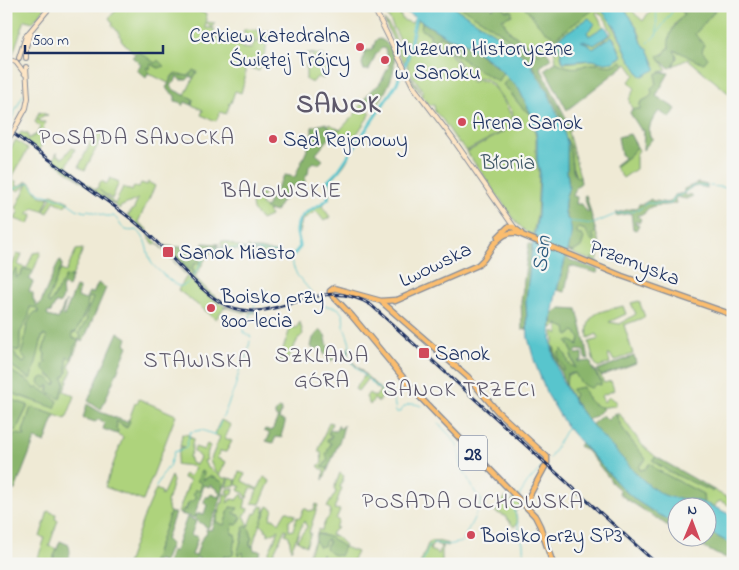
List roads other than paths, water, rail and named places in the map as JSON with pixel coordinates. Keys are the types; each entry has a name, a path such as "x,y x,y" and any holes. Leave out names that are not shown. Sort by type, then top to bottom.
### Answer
{"main road":[{"path":"6,142 27,103 29,94 26,76 28,62 26,46 29,36 53,6"},
{"path":"26,76 20,68 18,60 28,34 53,6"},
{"path":"373,6 417,92 452,139 511,227 509,233 500,237"},
{"path":"6,58 18,60 26,58"},
{"path":"20,68 26,67"},
{"name":"Lwowska","path":"393,310 391,304 396,300 478,265 483,261 493,245 511,227"},
{"name":"Lwowska","path":"493,245 511,227"},
{"name":"Przemyska","path":"511,227 528,238 622,276 733,315"},
{"name":"28","path":"396,300 381,301 334,288 330,290 330,293 352,316 416,393 535,516 553,564"},
{"path":"381,301 393,310"},
{"name":"28","path":"393,310 468,377 498,412 548,460 527,500 527,508"},
{"path":"518,499 525,502 527,500"}],"water":[{"name":"San","path":"396,6 452,6 509,43 531,65 548,93 561,122 567,142 569,188 565,210 566,217 571,226 569,247 556,292 553,313 551,335 557,368 563,383 581,412 631,468 651,487 675,498 666,498 666,518 637,501 621,487 565,424 546,392 528,338 526,301 538,215 540,172 537,160 537,137 531,114 519,89 493,63 465,43 449,38"},
{"path":"598,6 623,6 636,26 642,43 649,51 656,69 643,76 640,75 628,56 616,28"},
{"path":"589,18 595,24 587,32 589,36 605,26 610,34 594,45 581,41 593,49 612,36 622,56 613,62 606,63 592,60 563,62 558,38"},
{"path":"716,508 733,516 733,545 716,536"}],"waterway":[{"path":"648,43 657,34 656,6"},
{"path":"658,32 676,6"},
{"path":"290,259 300,247 297,232 303,215 328,199 328,181 338,171 396,85 407,60 416,15"},
{"path":"6,129 23,95"},
{"path":"6,188 14,188 29,182 39,194 65,201 78,210 86,212 88,210 106,216 114,216 123,228 132,231 137,230 140,233 145,240 151,262 163,275 178,286 188,282 207,254 215,249 267,252 280,254 286,259 290,259 297,275 322,305 338,308 343,315 344,326 350,344 347,356 356,368 375,386 394,400 396,412 400,412 409,404 421,406"},
{"path":"616,214 640,209 646,203 671,204 675,196 681,195 693,186 707,186"},
{"path":"710,186 730,188 733,186"},
{"path":"595,223 614,215"},
{"path":"567,221 593,224"},
{"path":"253,309 266,290"},
{"path":"251,314 243,332 251,337"},
{"path":"223,417 235,387 242,361 246,360 250,341"},
{"path":"166,469 168,469 174,452 186,448 190,432 202,430 215,435 221,421"},
{"path":"422,564 432,543 448,545 462,542 482,502 462,468 457,445 438,423"},
{"path":"550,458 568,426"},
{"path":"519,496 528,482 543,466"},
{"path":"156,487 165,470"},
{"path":"517,499 513,505 523,544 524,564"}],"railway":[{"path":"6,128 135,222 206,292 228,306 247,311 264,310 316,296 333,294 352,296 371,305 657,564"}],"place":[{"name":"Cerkiew katedralna Świętej Trójcy","path":"360,47"},
{"name":"Muzeum Historyczne w Sanoku","path":"385,60"},
{"name":"Arena Sanok","path":"462,122"},
{"name":"Sąd Rejonowy","path":"273,139"},
{"name":"Sanok Miasto","path":"168,252"},
{"name":"Boisko przy 800-lecia","path":"211,308"},
{"name":"Sanok","path":"424,353"},
{"name":"Boisko przy SP3","path":"471,535"}],"district":[{"name":"SANOK","path":"339,103"},
{"name":"POSADA SANOCKA","path":"137,136"},
{"name":"BALOWSKIE","path":"282,189"},
{"name":"STAWISKA","path":"198,359"},
{"name":"SZKLANA GÓRA","path":"322,366"},
{"name":"SANOK TRZECI","path":"460,388"},
{"name":"POSADA OLCHOWSKA","path":"473,500"}],"park label":[{"name":"Błonia","path":"508,162"}]}
